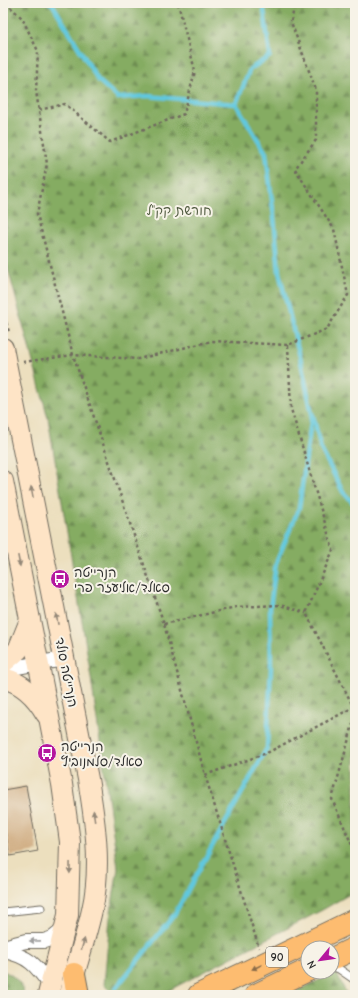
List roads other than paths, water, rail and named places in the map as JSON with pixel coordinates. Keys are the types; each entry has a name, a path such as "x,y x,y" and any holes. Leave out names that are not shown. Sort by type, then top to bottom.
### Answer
{"highway":[{"name":"90","path":"198,995 355,920"},
{"path":"340,955 355,948"},
{"path":"74,974 78,995"},
{"name":"90","path":"256,995 300,974"}],"main road":[{"name":"הנרייטה סולד","path":"5,358 88,779 97,841 93,909 68,995"},
{"name":"הנרייטה סולד","path":"3,481 62,784 70,842 68,915 49,990"},
{"path":"3,663 18,650 30,620"},
{"path":"3,678 14,681 30,691 41,704 50,721"}],"street":[{"path":"3,670 65,659"},
{"path":"3,947 26,941 44,941 53,938 64,929"},
{"path":"3,951 28,960 39,970 49,990"}],"lane":[{"path":"3,912 42,908"},
{"path":"340,970 355,980"}],"waterway":[{"path":"50,3 53,5 98,80 118,98 147,96 236,104 250,69 270,56 263,3"},
{"path":"116,988 174,915 267,748 271,667 270,608 276,563 299,508 312,414 300,357 279,272 266,153 236,104"},
{"path":"313,415 321,449 343,492 355,505"}],"place":[{"name":"הנרייטה סאלד/אליעזר פרי","path":"60,579"},
{"name":"הנרייטה סאלד/סלמנוביץ","path":"47,753"}],"park label":[{"name":"חורשת קק\"ל","path":"179,210"}]}
